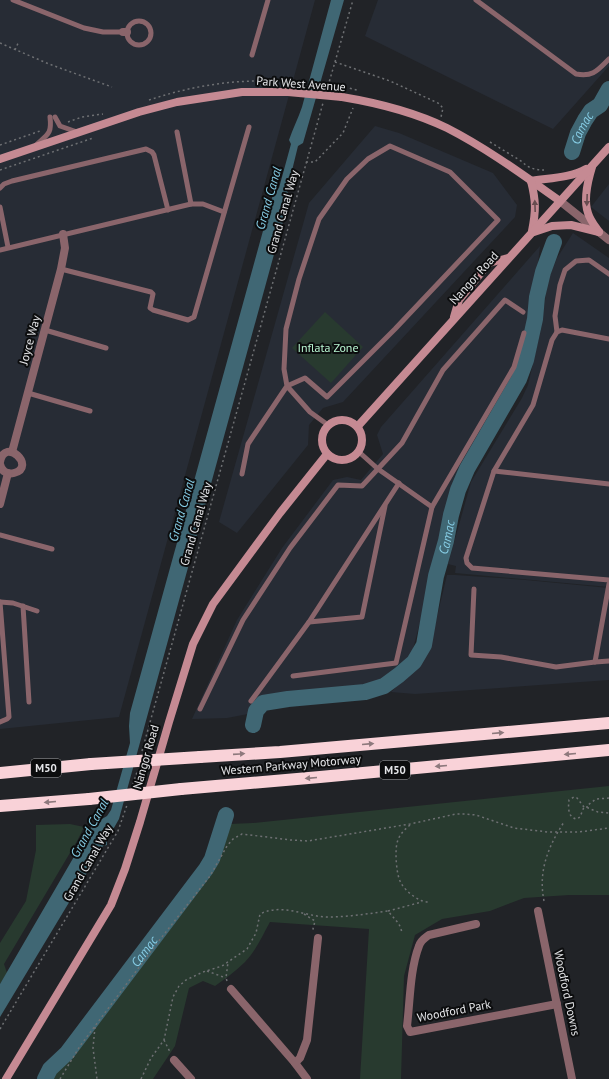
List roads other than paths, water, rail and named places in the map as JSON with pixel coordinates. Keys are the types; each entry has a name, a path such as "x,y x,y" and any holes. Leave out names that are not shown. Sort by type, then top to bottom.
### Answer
{"highway":[{"name":"Western Parkway Motorway","path":"0,773 91,764 280,752 609,723"},
{"name":"Western Parkway Motorway","path":"0,806 89,799 181,788 320,777 609,750"}],"main road":[{"name":"Park West Avenue","path":"0,159 139,112 177,102 242,92 288,92 342,97 375,103 405,111 446,128 498,158 560,201"},
{"name":"Nangor Road","path":"358,426 454,319 460,300 489,263 508,258 609,147"},
{"path":"592,166 580,172 531,181 535,196 536,212 532,232 552,226 571,225 599,232"},
{"path":"592,166 586,204 588,214 599,232"},
{"path":"346,419 358,426 362,432 363,439 359,452 347,460 333,458 327,454 322,443 324,430 328,425 333,421 346,419"},
{"name":"Nangor Road","path":"6,1079 111,905 140,822 193,644 213,604 280,513 327,454"}],"street":[{"path":"560,201 609,240"},
{"name":"Joyce Way","path":"6,453 28,394 61,270 65,248 63,234"},
{"path":"6,453 18,455 22,461 22,465 15,473 8,473 2,469 0,464 2,456 6,453"},
{"path":"0,504 8,473"},
{"name":"Woodford Downs","path":"538,911 572,1079"},
{"name":"Woodford Park","path":"476,924 429,935 423,939 419,945 412,975 408,1026 410,1032 557,1004"},
{"path":"295,1063 300,1058 307,1040 319,934"},
{"path":"229,986 307,1079"},
{"path":"173,1058 191,1079"}],"lane":[{"path":"13,0 84,28 99,32 125,32"},
{"path":"252,55 268,0"},
{"path":"476,0 576,74 586,76 598,70 609,59"},
{"path":"138,21 145,23 151,33 148,40 142,44 139,44 132,42 125,32 130,25 138,21"},
{"path":"32,148 47,134 51,128 53,117 60,126 78,133"},
{"path":"61,270 151,292 153,294 150,308 153,310 188,320 194,317 248,127"},
{"path":"177,132 191,204"},
{"path":"242,474 248,444 287,386 305,378 327,397 395,329 498,220 450,172 390,146 368,159 347,179 319,219 299,279 286,329 284,369 287,386 310,412 328,425"},
{"path":"0,188 4,184 146,149 154,155 168,210"},
{"path":"0,250 191,204 203,204 224,212"},
{"path":"0,206 8,247"},
{"path":"609,274 589,260 576,261 565,270 560,285 555,316 557,332 552,340 533,405 494,472 466,558 467,563 472,568 609,580"},
{"path":"200,709 244,620 290,548 338,485 362,486 402,443 443,370 505,300 523,312"},
{"path":"45,330 106,348"},
{"path":"557,332 562,330 609,339"},
{"path":"293,676 396,663 432,507 514,367 524,333"},
{"path":"28,394 90,411"},
{"path":"359,452 378,469 432,507"},
{"path":"494,472 609,484"},
{"path":"251,701 309,622 399,483"},
{"path":"309,622 362,617 386,503"},
{"path":"0,535 52,549"},
{"path":"595,662 609,584"},
{"path":"474,588 471,655 502,657 556,667 609,661"},
{"path":"0,722 9,717 0,602 13,603 37,611"},
{"path":"23,606 29,702"}],"water":[{"path":"331,0 344,0 303,143 298,146 287,191 290,196 119,819 107,840 107,845 103,846 0,1017 0,984 93,824 107,816 111,810 130,743 130,713 274,191 279,188 291,144 289,140 302,107"}],"waterway":[{"name":"Camac","path":"572,152 578,133 585,120 591,111 600,105 609,89"},
{"name":"Camac","path":"253,725 256,711 263,703 288,699 365,692 384,686 414,662 424,645 436,576 458,490 467,469 519,379 526,360 543,272 554,242"},
{"name":"Camac","path":"45,1079 50,1069 67,1053 206,869 212,859 226,815"}],"water label":[{"name":"Grand Canal","path":"268,198"},
{"name":"Grand Canal","path":"181,510"},
{"name":"Grand Canal","path":"89,828"}],"park label":[{"name":"Inflata Zone","path":"328,348"}]}
